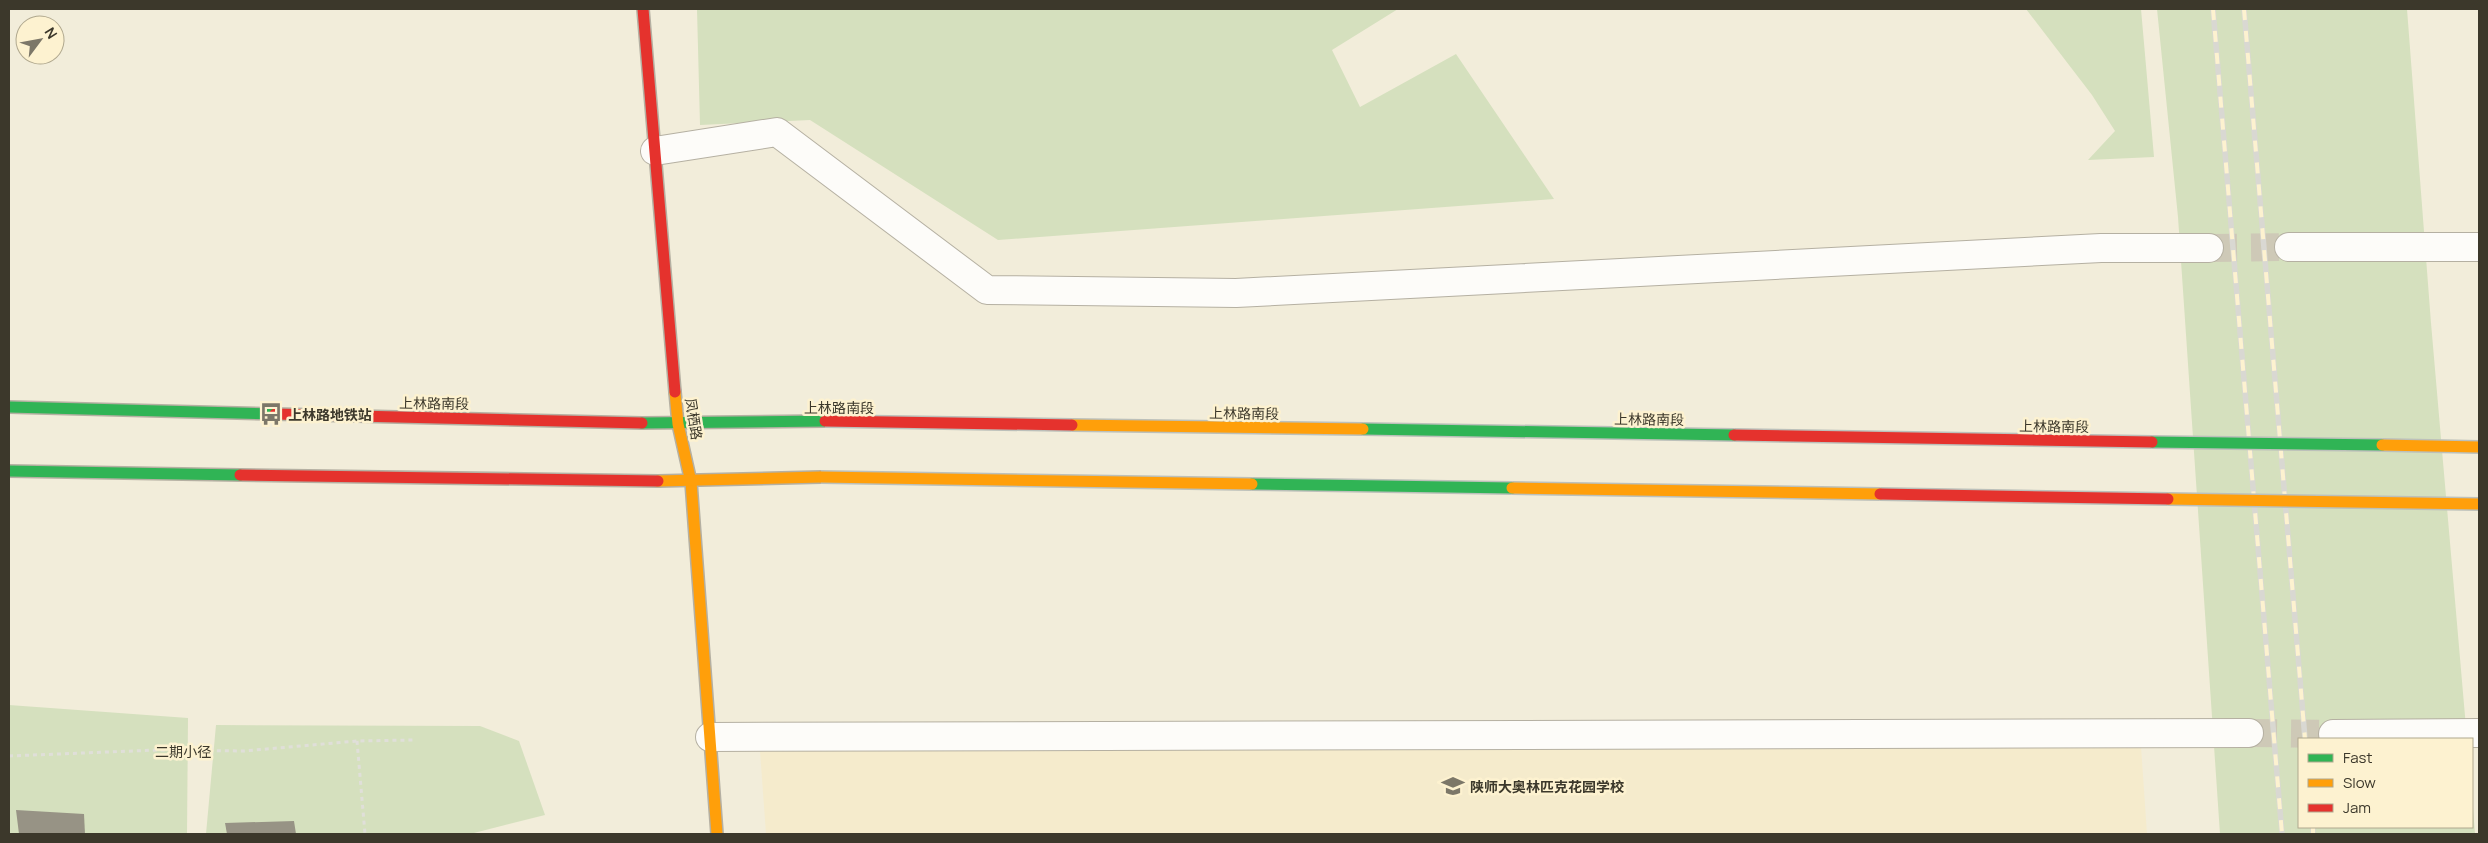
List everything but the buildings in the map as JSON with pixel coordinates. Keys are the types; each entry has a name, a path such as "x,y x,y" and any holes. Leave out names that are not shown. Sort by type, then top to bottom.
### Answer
{"main road":[{"name":"凤栖路","path":"642,9 678,424 691,482 717,834"},
{"name":"上林路南段","path":"9,407 678,424 825,421 2479,447"},
{"path":"9,471 691,482 821,478 2479,504"}],"street":[{"path":"655,151 777,132 987,290 1236,293 2101,248 2209,248"},
{"path":"2289,247 2479,247"},
{"path":"710,737 2249,733"},
{"path":"2333,734 2479,733"}],"path":[{"name":"二期小径","path":"9,756 156,750 244,752 357,741 413,740"},
{"path":"357,741 365,834"}],"shaded area":[{"name":"陕师大奥林匹克花园学校","path":"2140,732 2147,834 766,834 759,737"}],"green space":[{"path":"697,9 1398,9 1332,50 1360,107 1456,54 1554,199 998,240 810,120 700,125"},
{"path":"2026,9 2141,9 2154,157 2088,160 2115,131 2092,95"},
{"path":"2157,9 2407,9 2431,323 2467,738 2298,738 2298,828 2473,828 2473,808 2475,834 2220,834 2178,217"},
{"path":"9,705 188,718 187,834 9,834"},
{"path":"216,725 480,726 519,741 545,815 470,834 206,834"}],"tunnel":[{"path":"2209,248 2289,247"},
{"path":"2249,733 2333,734"}],"railway":[{"path":"2213,9 2282,834"},
{"path":"2244,9 2305,738"},
{"path":"2313,828 2313,834"}],"traffic: fast":[{"path":"9,407 275,414"},
{"path":"642,423 825,421"},
{"path":"1363,429 1734,435"},
{"path":"2152,442 2382,445"},
{"path":"9,471 240,475"},
{"path":"1252,484 1512,488"}],"traffic: slow":[{"path":"675,392 678,424 691,482 717,834"},
{"path":"1072,425 1363,429"},
{"path":"2382,445 2479,447"},
{"path":"658,481 821,477"},
{"path":"821,477 1252,484"},
{"path":"1512,488 1880,494"},
{"path":"2168,499 2479,504"}],"traffic: jam":[{"path":"643,9 675,392"},
{"path":"275,414 642,423"},
{"path":"825,421 1072,425"},
{"path":"1734,435 2152,442"},
{"path":"240,475 658,481"},
{"path":"1880,494 2168,499"}],"place":[{"name":"上林路地铁站","path":"271,414"},
{"name":"陕师大奥林匹克花园学校","path":"1453,786"}]}
